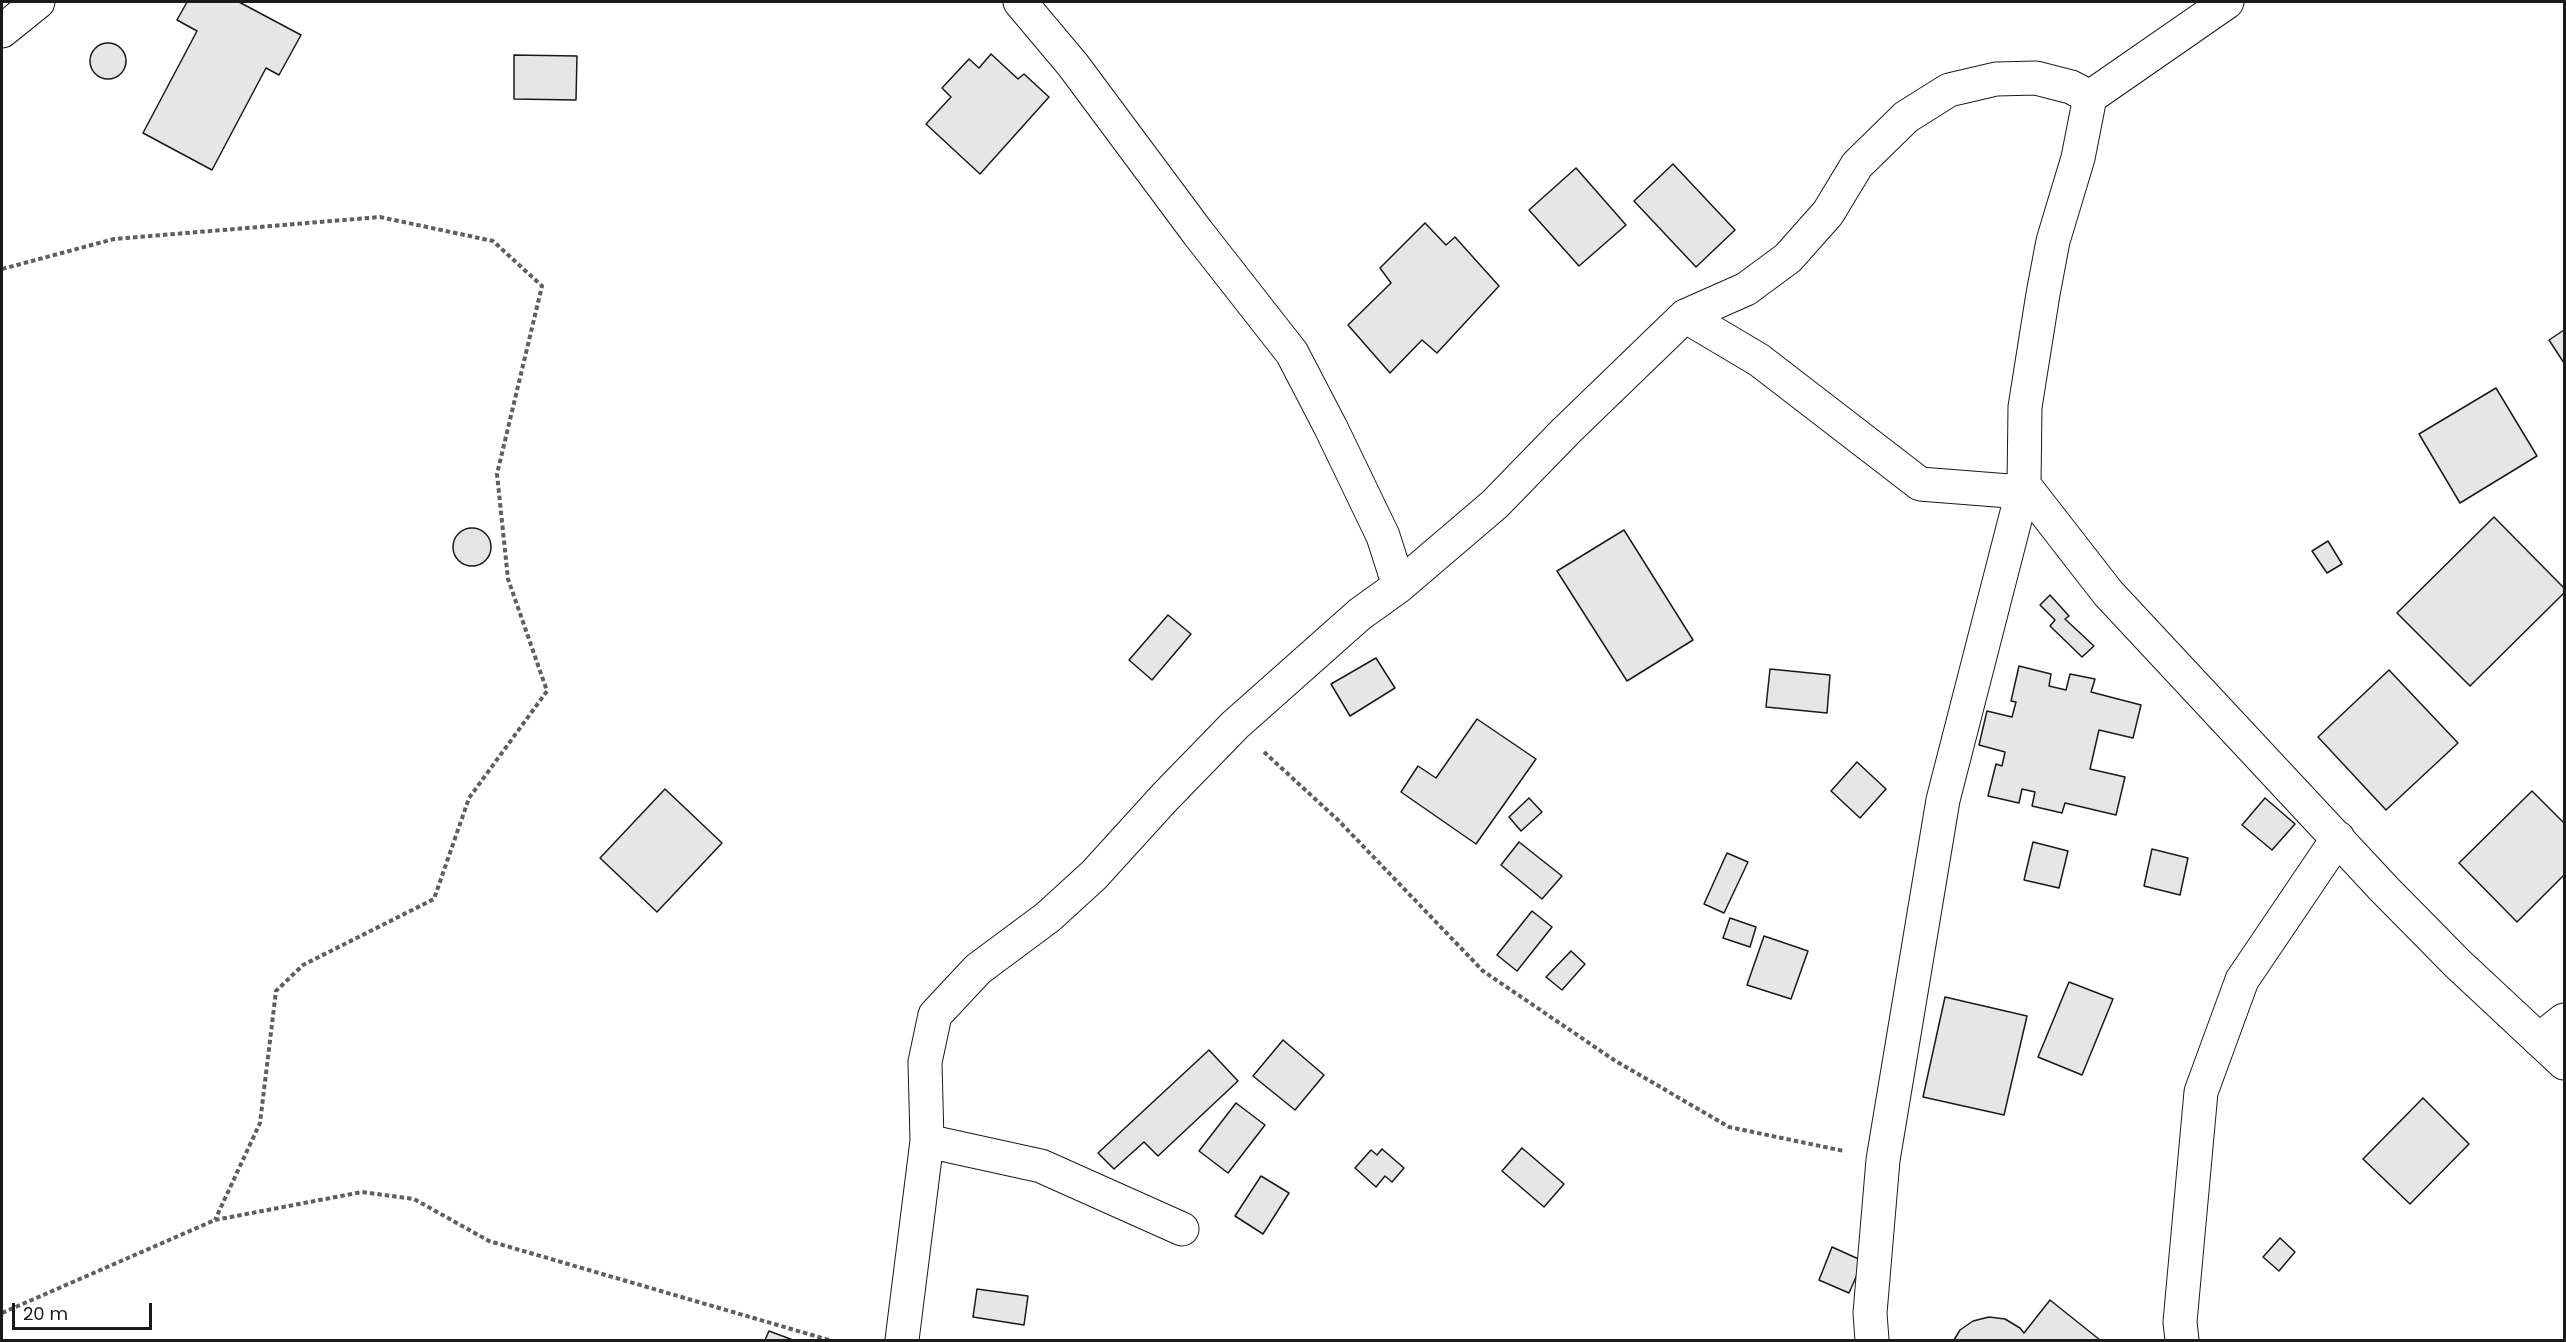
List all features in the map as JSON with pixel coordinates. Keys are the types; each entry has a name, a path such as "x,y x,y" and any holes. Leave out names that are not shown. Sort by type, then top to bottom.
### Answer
{"street":[{"path":"2,31 39,2"},
{"path":"1020,2 1044,14 1073,65 1198,233 1292,353 1383,536 1399,586"},
{"path":"1872,1341 1870,1312 1883,1160 1943,800 2023,489 2025,407 2043,294 2053,241 2078,158 2090,97 2227,2"},
{"path":"902,1341 927,1141 926,1062 935,1015 978,969 1048,916 1094,875 1235,725 1360,614 1399,586 1495,504 1566,431 1685,316 1746,288 1788,258 1828,213 1857,165 1906,117 1949,90 1996,79 2036,78 2071,87 2090,97"},
{"path":"1685,316 1760,360 1920,484 2023,489 2108,593 2338,838 2458,964 2565,1063"},
{"path":"2182,1341 2180,1322 2201,1092 2242,980 2338,838"},
{"path":"2539,1040 2565,1020"},
{"path":"927,1141 1041,1166 1182,1229"}],"path":[{"path":"2,269 114,239 380,217 493,242 542,286 497,474 508,579 547,691 469,798 434,899 303,965 276,991 260,1123 215,1220"},
{"path":"1235,725 1338,820 1484,971 1614,1060 1729,1127 1883,1160"},
{"path":"2,1313 215,1220 362,1192 414,1198 489,1241 829,1341"}],"building":[{"path":"187,2 239,2 301,35 279,75 266,68 212,170 143,133 197,31 177,20"},
{"path":"108,43 121,48 126,61 121,74 108,79 95,74 90,61 95,48"},
{"path":"991,54 1018,79 1024,74 1049,97 980,174 926,124 951,97 942,88 969,59 979,68"},
{"path":"514,55 577,56 576,100 514,99"},
{"path":"1673,164 1735,230 1696,267 1634,201"},
{"path":"1576,168 1626,225 1579,266 1529,210"},
{"path":"1425,223 1446,245 1455,237 1499,286 1437,353 1422,340 1390,373 1348,325 1391,283 1380,268"},
{"path":"2564,330 2564,363 2549,340"},
{"path":"2496,388 2537,456 2460,503 2419,434"},
{"path":"2494,517 2564,588 2564,593 2470,686 2397,613"},
{"path":"472,528 486,533 491,547 486,561 472,566 458,561 453,547 458,533"},
{"path":"1624,530 1693,640 1627,681 1557,571"},
{"path":"2328,541 2342,564 2327,573 2312,551"},
{"path":"2050,595 2069,616 2065,619 2094,646 2082,657 2050,626 2055,620 2040,605"},
{"path":"1168,615 1191,634 1152,680 1129,660"},
{"path":"1376,658 1395,688 1350,716 1331,684"},
{"path":"2019,666 2051,674 2049,686 2066,690 2070,674 2095,679 2091,692 2141,705 2133,738 2099,730 2090,769 2125,777 2116,815 2065,803 2062,813 2032,806 2035,792 2022,789 2019,803 1988,796 1996,764 2002,766 2005,752 1979,745 1987,711 2012,717 2016,702 2011,701"},
{"path":"1770,669 1830,675 1827,713 1766,707"},
{"path":"2389,670 2458,743 2386,810 2318,737"},
{"path":"1477,719 1536,759 1476,844 1401,792 1418,766 1436,778"},
{"path":"1857,762 1886,789 1860,818 1831,791"},
{"path":"665,789 722,843 657,912 600,858"},
{"path":"2532,791 2564,823 2564,875 2517,922 2459,863"},
{"path":"1529,798 1542,812 1521,831 1509,817"},
{"path":"2265,798 2295,824 2272,850 2242,825"},
{"path":"1519,842 1562,876 1542,899 1501,865"},
{"path":"2033,842 2068,851 2059,888 2024,880"},
{"path":"2152,849 2188,858 2180,895 2144,886"},
{"path":"1727,853 1748,862 1724,913 1704,904"},
{"path":"1532,911 1552,927 1517,971 1497,955"},
{"path":"1730,918 1756,927 1750,947 1723,938"},
{"path":"1764,936 1808,951 1791,999 1747,985"},
{"path":"1571,951 1585,964 1562,990 1546,977"},
{"path":"2069,982 2113,999 2082,1075 2038,1057"},
{"path":"1945,997 2027,1016 2004,1115 1923,1097"},
{"path":"1283,1040 1324,1075 1295,1110 1253,1076"},
{"path":"1209,1050 1238,1081 1158,1156 1144,1142 1114,1169 1098,1153"},
{"path":"2423,1098 2469,1144 2410,1204 2363,1159"},
{"path":"1236,1103 1265,1125 1228,1173 1199,1151"},
{"path":"1522,1148 1564,1184 1544,1207 1502,1171"},
{"path":"1382,1149 1404,1168 1392,1182 1385,1176 1376,1187 1355,1168 1371,1150 1377,1155"},
{"path":"1261,1176 1289,1193 1263,1234 1235,1216"},
{"path":"2280,1238 2295,1252 2279,1271 2263,1257"},
{"path":"1832,1247 1863,1261 1849,1293 1819,1280"},
{"path":"977,1289 1028,1296 1024,1325 973,1317"},
{"path":"2050,1300 2100,1340 1954,1340 1960,1330 1973,1321 1989,1317 2005,1319 2024,1333"},
{"path":"769,1331 793,1340 765,1340"}]}
